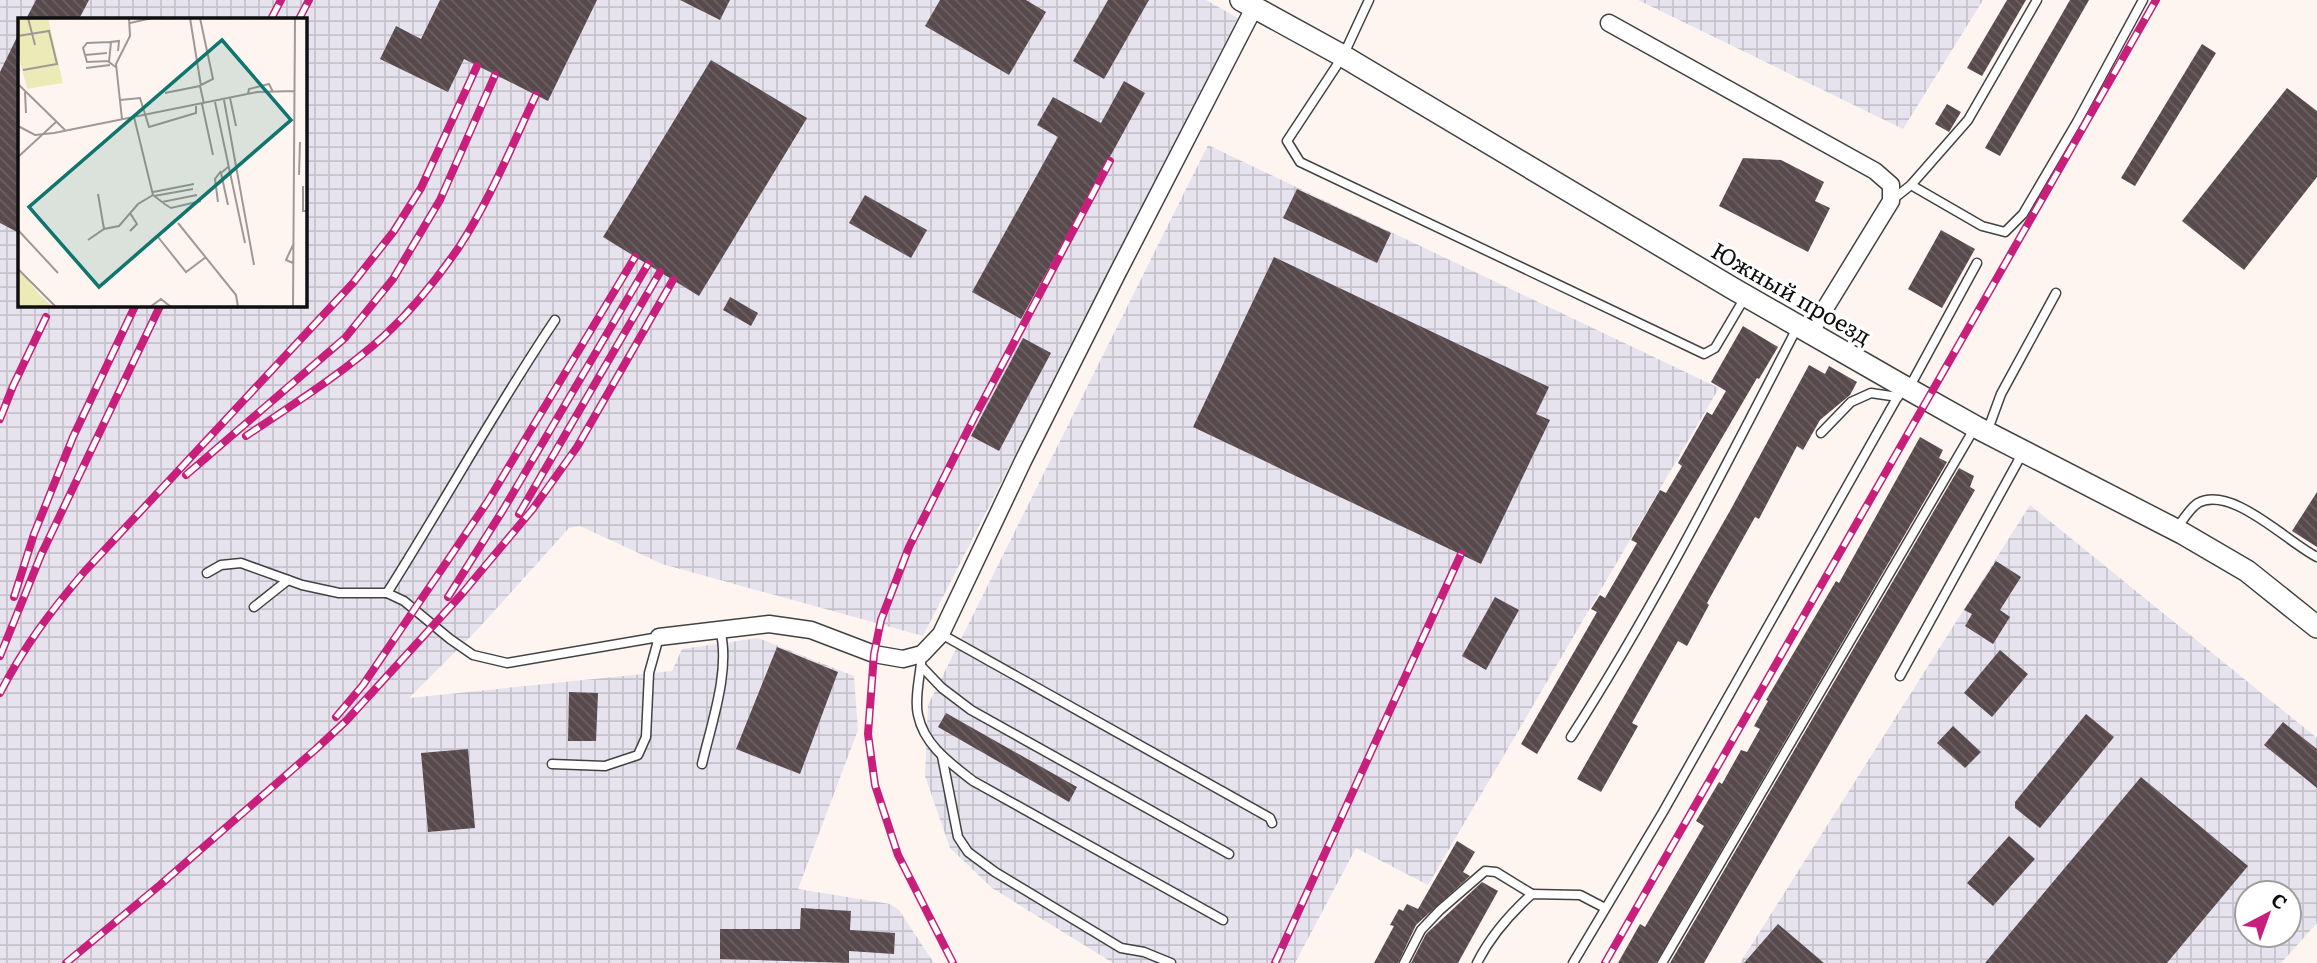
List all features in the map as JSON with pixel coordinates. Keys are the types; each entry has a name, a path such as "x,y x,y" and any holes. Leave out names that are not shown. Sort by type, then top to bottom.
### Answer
{"street":[{"name":"Южный проезд","path":"1247,4 1343,56 1804,329 1903,391 2175,529 2247,571 2317,627"},
{"path":"659,637 769,624 811,630 874,654 922,660 941,634 1247,4"},
{"path":"1609,23 1875,171 1891,185 1891,201 1804,329"}],"lane":[{"path":"1369,0 1343,56 1287,141 1300,162 1704,354 1715,348 1746,296"},
{"path":"1891,201 1911,186 1968,120 2037,0"},
{"path":"1911,186 1982,226 2004,232 2023,214 2077,122 2143,0"},
{"path":"1573,963 1663,812 1876,433 1977,263"},
{"path":"1662,963 1981,430 2056,293"},
{"path":"387,593 437,515 510,388 555,320"},
{"path":"1571,737 1614,671 1804,329"},
{"path":"1821,433 1851,402 1871,393 1903,391"},
{"path":"1899,676 2024,451"},
{"path":"2175,529 2197,504 2215,498 2247,510 2317,557"},
{"path":"207,573 220,565 241,563 302,586 339,593 387,593 404,601 473,655 507,663 659,637 649,673 646,737 638,755 605,766 552,764"},
{"path":"254,607 288,580"},
{"path":"702,764 719,695 723,643 720,630"},
{"path":"941,634 1270,818 1272,823"},
{"path":"922,660 917,713 924,734 942,756 973,781 1223,920"},
{"path":"922,660 942,688 971,710 1229,855"},
{"path":"942,756 958,836 968,852 995,872 1121,948 1144,952 1171,963"},
{"path":"1404,963 1421,930 1485,871 1496,873 1532,894 1580,895 1605,908"},
{"path":"1477,963 1493,937 1532,894"}],"shaded area":[{"path":"0,0 1206,0 1238,18 923,636 662,564 580,526 569,528 478,629 409,698 672,671 682,649 758,638 854,676 858,730 798,889 890,904 899,910 934,963 0,963"},
{"path":"1638,0 1983,0 1903,129"},
{"path":"1208,145 1719,388 1428,885 1356,848 1295,963 1113,963 992,888 950,848 925,776 928,705"},
{"path":"2030,505 2317,738 2317,923 2303,939 2303,879 2233,879 2233,949 2294,949 2281,963 1740,963"}],"building":[{"path":"36,0 89,0 80,18 27,18"},
{"path":"440,0 597,0 548,101 464,59 448,92 380,59 396,26 421,39"},
{"path":"680,0 730,0 720,20"},
{"path":"940,0 1026,0 1046,12 1009,75 925,26"},
{"path":"1108,0 1149,0 1104,79 1073,61"},
{"path":"2007,0 2026,0 1982,76 1967,68"},
{"path":"2070,0 2089,0 2000,156 1985,148"},
{"path":"18,35 18,232 0,223 0,72"},
{"path":"2202,44 2216,53 2135,186 2121,178"},
{"path":"711,60 807,118 699,296 603,237"},
{"path":"1124,81 1145,93 1021,319 972,292 1058,137 1037,125 1053,97 1101,123"},
{"path":"2287,88 2317,111 2317,177 2244,270 2182,221"},
{"path":"1947,104 1961,112 1949,132 1935,124"},
{"path":"1743,158 1781,160 1824,182 1815,201 1830,208 1808,252 1719,206"},
{"path":"1297,189 1391,233 1377,263 1283,218"},
{"path":"865,195 927,230 911,258 849,223"},
{"path":"1941,230 1975,249 1942,308 1908,289"},
{"path":"1274,257 1549,387 1536,414 1550,420 1481,564 1193,427"},
{"path":"730,297 758,313 751,326 723,310"},
{"path":"1743,326 1778,347 1759,379 1757,378 1537,754 1521,744 1597,612 1591,609 1600,595 1605,598 1637,543 1631,540 1660,490 1666,493 1682,466 1678,463 1707,412 1712,415 1726,391 1711,382"},
{"path":"1023,338 1051,353 999,451 971,436"},
{"path":"1809,365 1825,374 1829,366 1857,382 1850,395 1820,420 1803,450 1797,446 1759,519 1755,517 1707,603 1709,605 1687,646 1678,641 1632,723 1638,726 1601,792 1577,779 1731,509"},
{"path":"1920,437 1943,450 1939,458 1947,462 1656,963 1618,963 1640,924 1645,927 1704,826 1696,821 1719,782 1722,784 1741,750 1747,752 1760,729 1754,726 1768,701 1766,700 1836,581 1839,583"},
{"path":"1959,468 1974,476 1970,487 1975,490 1704,963 1670,963"},
{"path":"2317,492 2317,547 2292,531"},
{"path":"1996,561 2021,577 2000,610 2010,617 1993,644 1965,626 1972,614 1964,610"},
{"path":"1495,597 1519,610 1486,670 1462,656"},
{"path":"777,647 838,672 800,774 736,749"},
{"path":"2000,650 2028,674 1992,717 1964,693"},
{"path":"569,692 598,693 596,741 568,741"},
{"path":"946,713 1077,787 1069,802 938,727"},
{"path":"2086,714 2114,737 2040,828 2015,808 2015,802"},
{"path":"2283,722 2317,749 2317,788 2264,745"},
{"path":"1953,726 1981,752 1965,768 1937,743"},
{"path":"468,749 475,828 428,832 421,753"},
{"path":"2141,777 2248,866 2237,879 2233,879 2233,884 2167,963 1985,963"},
{"path":"2009,836 2035,859 1993,906 1967,883"},
{"path":"1457,841 1475,852 1463,872 1470,876 1416,925 1398,963 1374,963 1394,926 1390,925 1399,909 1403,911 1407,904 1418,909"},
{"path":"1482,882 1498,891 1458,963 1411,963 1426,934"},
{"path":"801,908 851,911 850,930 895,933 894,954 849,951 849,963 720,959 720,929 800,929"},
{"path":"1778,924 1824,963 1744,963"}],"railway":[{"path":"272,18 281,0"},
{"path":"300,18 309,0"},
{"path":"1605,963 2156,0"},
{"path":"0,693 39,629 85,571 353,283 394,231 421,188 477,66"},
{"path":"186,475 345,338 393,279 440,200 495,75"},
{"path":"246,436 368,350 424,294 459,247 481,210 536,95"},
{"path":"953,963 898,855 875,785 868,734 874,654 881,620 909,547 1110,161"},
{"path":"336,717 363,685 488,501 635,257"},
{"path":"448,597 503,510 648,264"},
{"path":"519,514 660,272"},
{"path":"66,963 316,749 346,721 461,595 532,510 577,447 673,280"},
{"path":"14,597 34,534 73,437 135,306"},
{"path":"0,656 41,555 160,306"},
{"path":"0,419 46,317"},
{"path":"1275,963 1461,554"}]}
